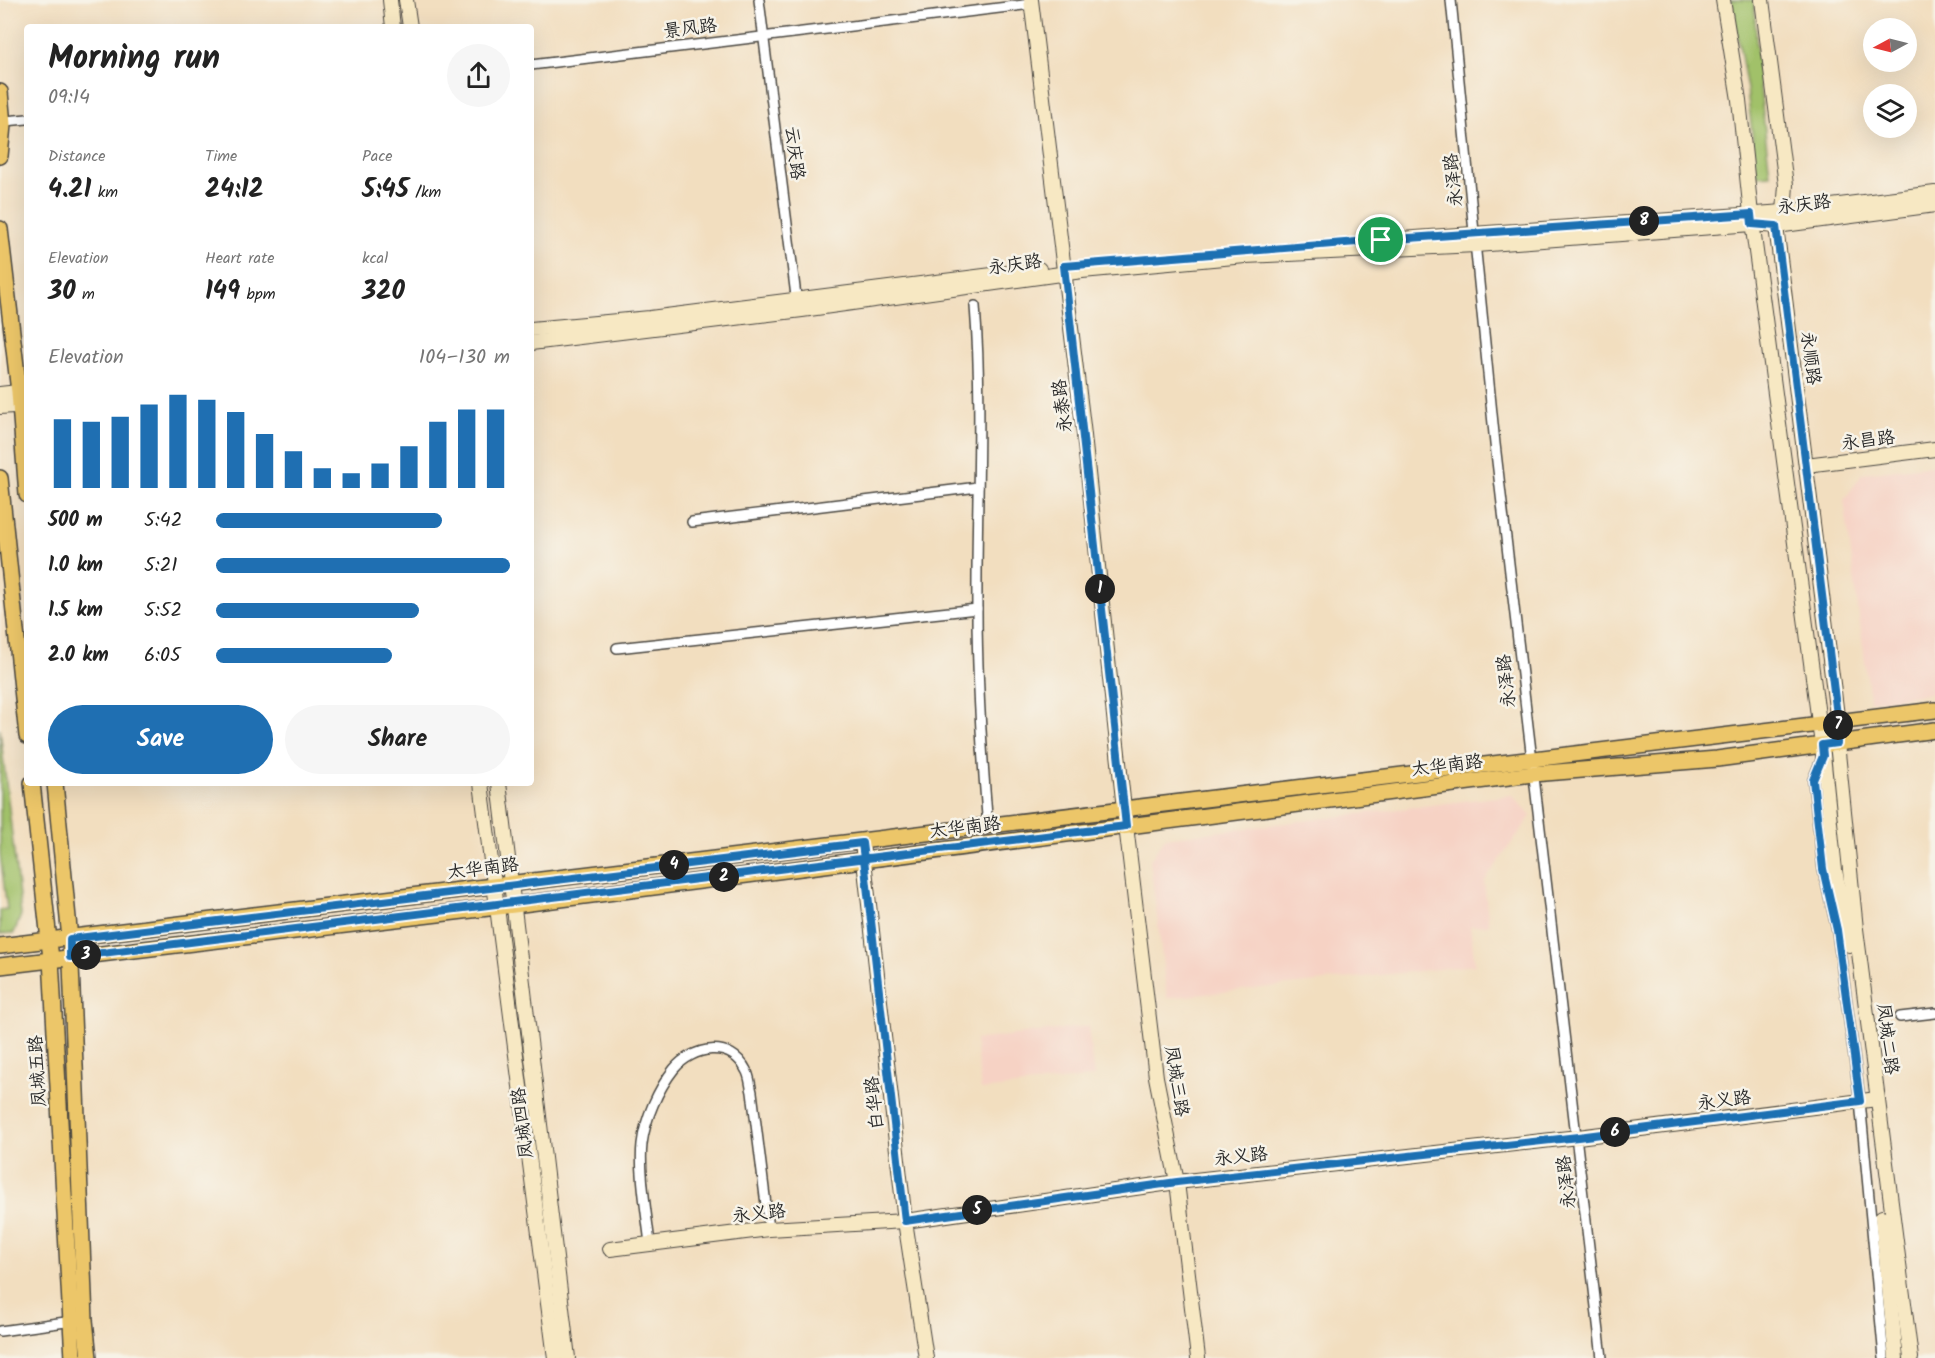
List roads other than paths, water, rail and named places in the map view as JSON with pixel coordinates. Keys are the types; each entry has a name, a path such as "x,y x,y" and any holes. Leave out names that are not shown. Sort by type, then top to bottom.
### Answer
{"main road":[{"path":"0,92 3,125 0,156"},
{"path":"0,229 23,398 24,422"},
{"path":"0,478 24,707"},
{"name":"太华南路","path":"0,966 506,905 1126,826 1935,710"},
{"name":"太华南路","path":"0,946 988,828 1124,809 1532,767 1717,759 1827,748 1935,730"},
{"name":"凤城五路","path":"32,786 51,959 77,1321 89,1358"},
{"name":"凤城五路","path":"55,786 70,939 77,1321 73,1358"}],"street":[{"path":"390,0 393,24"},
{"path":"406,0 410,24"},
{"name":"云庆路","path":"759,0 797,305"},
{"name":"永泽路","path":"1451,0 1532,767 1578,1137 1602,1358"},
{"path":"1723,0 1739,100 1752,219 1818,725"},
{"path":"1762,0 1786,185 1784,212 1776,226"},
{"name":"景风路","path":"534,65 1032,2"},
{"name":"永泰路","path":"1032,2 1065,270 1124,809"},
{"path":"5,121 24,118"},
{"name":"永庆路","path":"534,343 1065,270 1752,219 1784,212 1935,193"},
{"name":"永庆路","path":"1752,219 1776,226 1935,205"},
{"name":"永顺路","path":"1776,226 1838,723"},
{"name":"永庆路","path":"534,329 797,305"},
{"path":"975,306 980,370 977,609 980,726 988,828"},
{"path":"0,394 23,398"},
{"path":"0,407 23,398"},
{"name":"永昌路","path":"1806,465 1935,449"},
{"path":"692,522 978,487"},
{"path":"617,648 977,609"},
{"name":"凤城二路","path":"1827,748 1838,723"},
{"name":"凤城二路","path":"1818,725 1827,748 1869,1100 1896,1358"},
{"path":"1827,748 1813,780 1823,869 1837,930 1869,1100 1884,1358"},
{"name":"凤城四路","path":"481,786 493,886 506,905 568,1358"},
{"name":"凤城四路","path":"499,786 510,884 506,905 555,1358"},
{"name":"凤城三路","path":"1124,809 1156,1077 1177,1182 1198,1358"},
{"name":"白华路","path":"862,843 905,1221 926,1358"},
{"path":"1900,1017 1935,1013"},
{"path":"650,1244 642,1145 649,1118 660,1092 675,1068 690,1056 704,1050 721,1049 732,1053 747,1070 752,1092 769,1229"},
{"name":"凤城二路","path":"1869,1100 1911,1358"},
{"name":"永义路","path":"610,1250 769,1229 905,1221 1177,1182 1578,1137 1869,1100"},
{"path":"0,1331 77,1321"}]}
